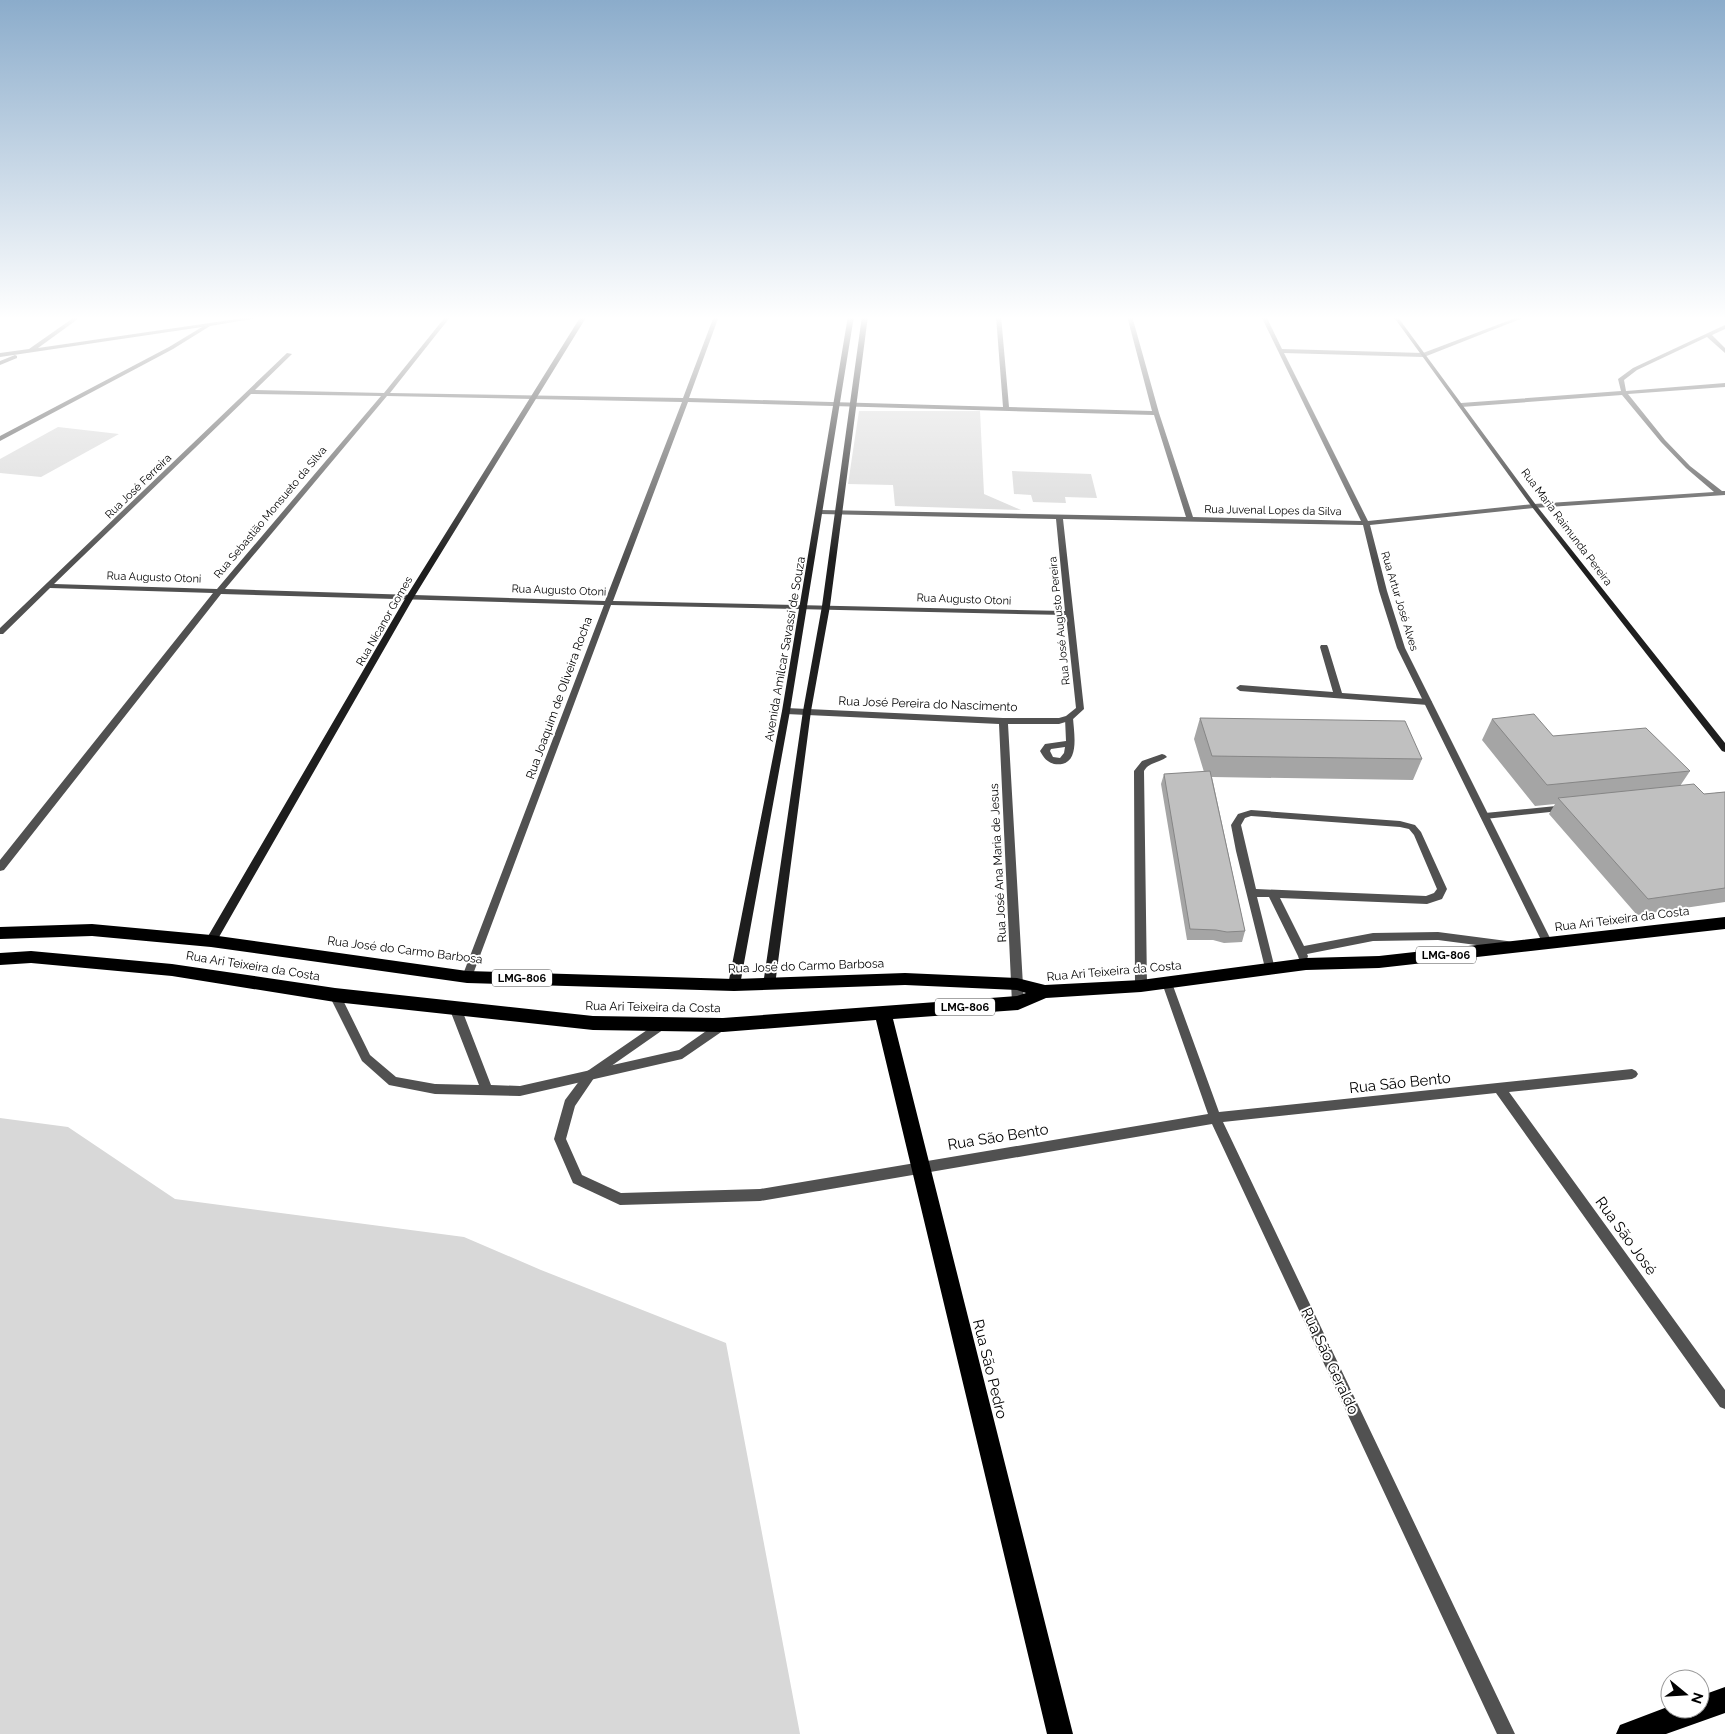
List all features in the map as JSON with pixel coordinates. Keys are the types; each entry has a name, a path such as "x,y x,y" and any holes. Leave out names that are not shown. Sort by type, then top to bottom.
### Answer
{"highway":[{"name":"Rua Ari Teixeira da Costa","path":"0,959 31,957 172,970 335,995 456,1010 593,1023 723,1025 1018,1003 1045,992 1141,986 1270,970 1303,958 1379,962 1725,923"},
{"name":"Rua José do Carmo Barbosa","path":"0,933 92,930 211,941 467,976 734,985 905,979 1017,984 1045,992"},
{"name":"Rua São Pedro","path":"883,1014 919,1167 1060,1734"},
{"path":"1629,1734 1725,1700"}],"street":[{"path":"0,440 80,397"},
{"name":"Rua José Ferreira","path":"0,632 245,397"},
{"name":"Rua Sebastião Monsueto da Silva","path":"0,866 220,590 383,397"},
{"path":"521,397 1156,413"},
{"name":"Rua Nicanor Gomes","path":"211,941 410,597 533,397"},
{"name":"Rua Joaquim de Oliveira Rocha","path":"467,976 685,397"},
{"name":"Avenida Amílcar Savassi de Souza","path":"734,985 786,711 838,397"},
{"path":"769,985 807,711 826,606 837,513 855,397"},
{"path":"1005,397 1006,408"},
{"path":"1152,397 1190,520"},
{"name":"Rua Artur José Alves","path":"1304,397 1366,523 1383,592 1402,648 1548,944"},
{"name":"Rua Maria Raimunda Pereira","path":"1455,397 1534,506 1725,749"},
{"path":"1461,405 1571,397"},
{"path":"1627,397 1663,441 1688,467 1723,494"},
{"name":"Rua Juvenal Lopes da Silva","path":"820,512 1366,523 1534,506 1723,494"},
{"name":"Rua José Augusto Pereira","path":"1059,517 1068,613 1080,708 1069,718"},
{"name":"Rua Augusto Otoni","path":"49,586 607,603 826,606 1068,613"},
{"path":"1324,647 1338,696"},
{"path":"1240,688 1428,702"},
{"name":"Rua José Pereira do Nascimento","path":"786,711 1003,721 1059,721 1069,718"},
{"path":"1069,718 1069,744"},
{"name":"Rua José Ana Maria de Jesus","path":"1003,721 1018,1003"},
{"path":"1141,986 1139,771 1145,762 1162,757"},
{"path":"1485,816 1574,807"},
{"path":"1252,893 1427,900 1438,896 1442,889 1418,834 1412,827 1400,824 1251,814 1241,816 1236,825 1270,970"},
{"path":"1273,894 1303,958"},
{"name":"Rua Ari Teixeira da Costa","path":"1303,958 1373,937 1438,936 1523,947"},
{"name":"Rua São Geraldo","path":"1167,983 1215,1118 1506,1734"},
{"path":"335,995 366,1058 393,1080 435,1089 520,1090 590,1075 682,1054 723,1025"},
{"path":"456,1010 487,1090"},
{"name":"Rua São Bento","path":"662,1024 590,1075 568,1104 560,1139 576,1179 620,1199 760,1195 1215,1118 1632,1074"},
{"name":"Rua São José","path":"1500,1089 1725,1402"}],"shaded area":[{"path":"859,411 980,411 984,494 1021,510 895,506 893,485 848,484"},
{"path":"58,427 119,434 41,477 0,473 0,459"},
{"path":"1012,471 1091,474 1097,498 1065,497 1066,503 1033,502 1031,495 1014,494"},
{"path":"0,1118 68,1127 175,1199 464,1237 541,1270 726,1343 800,1734 0,1734"}],"building":[{"path":"1534,714 1553,736 1646,728 1690,771 1547,785 1492,719"},
{"path":"1200,718 1405,721 1422,759 1212,756"},
{"path":"1210,771 1245,931 1227,932 1190,929 1164,774"},
{"path":"1694,784 1704,794 1725,792 1725,888 1648,899 1558,798"}]}
